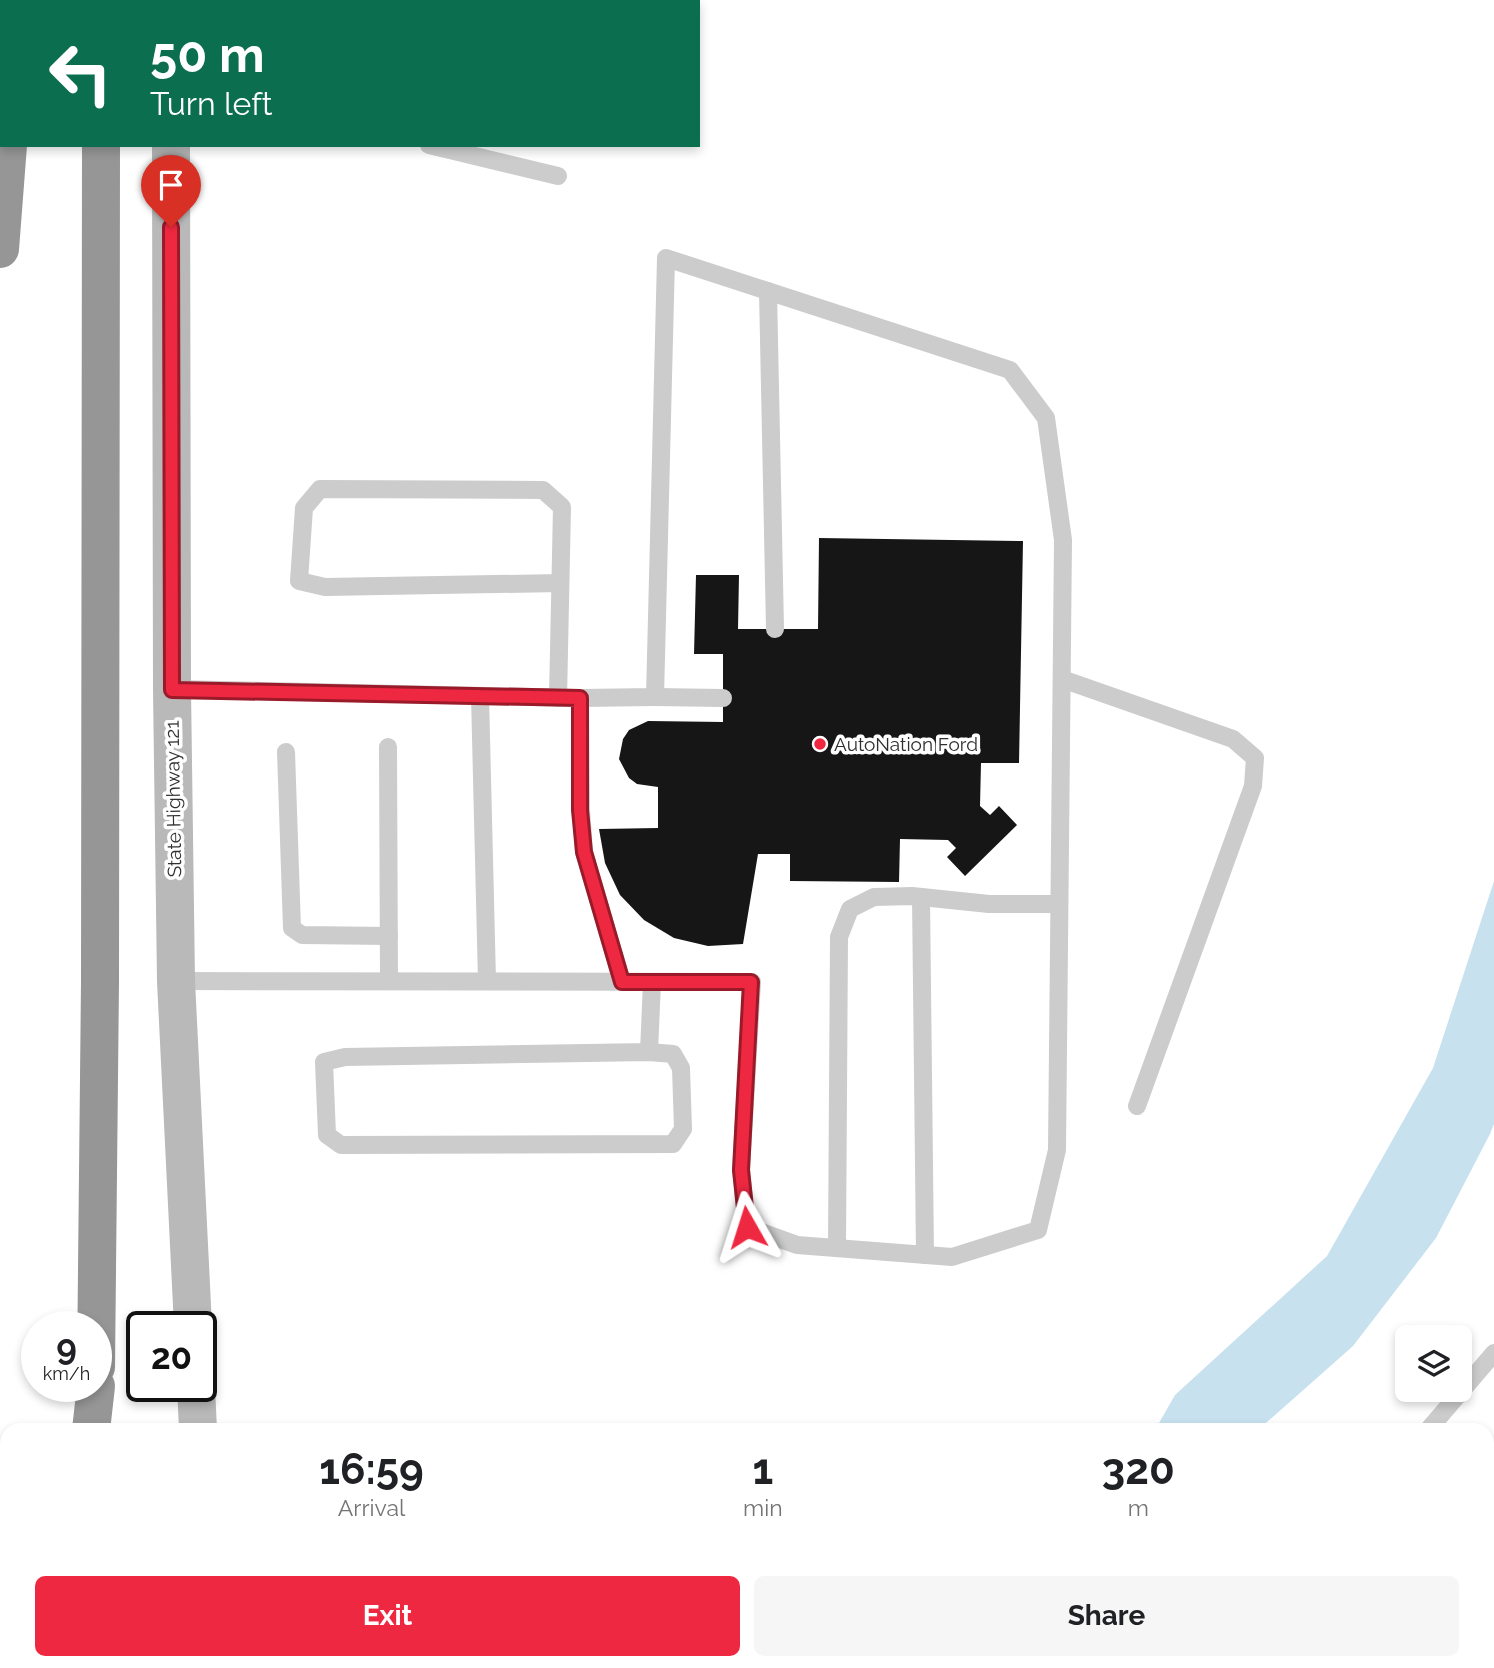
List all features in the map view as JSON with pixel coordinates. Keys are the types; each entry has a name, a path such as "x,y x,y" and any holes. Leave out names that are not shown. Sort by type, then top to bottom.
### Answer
{"highway":[{"path":"0,249 8,147"},
{"path":"97,1311 100,996 101,147"},
{"path":"92,1423 94,1402"},
{"path":"96,1402 97,1423"}],"main road":[{"name":"State Highway 121","path":"171,147 172,690 176,981 192,1311"},
{"path":"197,1402 198,1423"}],"lane":[{"path":"437,147 558,176"},
{"path":"176,981 751,982 741,1170 747,1227 797,1245 952,1257 1038,1230 1057,1150 1063,540 1046,418 1010,370 666,258 655,697"},
{"path":"768,291 775,629"},
{"path":"558,698 562,507 543,490 320,489 303,508 299,581 326,587 560,583"},
{"path":"1062,679 1233,739 1255,758 1253,786 1137,1106"},
{"path":"172,690 558,698 723,698"},
{"path":"481,696 487,981"},
{"path":"580,698 580,810 584,852 622,982"},
{"path":"388,747 389,981"},
{"path":"286,752 292,928 302,934 389,936"},
{"path":"837,1248 839,937 850,909 874,897 922,897 989,904 1059,904"},
{"path":"922,897 925,1255"},
{"path":"649,1052 652,982"},
{"path":"649,1052 673,1054 681,1068 682,1129 673,1144 341,1144 327,1135 324,1062 345,1057 649,1052"},
{"path":"1434,1423 1494,1353"}],"water":[{"path":"1494,881 1494,1124 1436,1238 1353,1346 1266,1423 1159,1423 1175,1395 1327,1256 1433,1068"}],"building":[{"name":"AutoNation Ford","path":"819,538 1023,541 1019,763 981,763 980,806 990,815 999,806 1017,825 965,876 947,857 956,848 948,840 900,839 899,882 790,881 790,854 758,854 743,944 708,946 674,938 644,920 620,895 605,863 599,829 658,828 658,787 637,784 629,778 619,759 623,739 629,730 648,721 723,722 723,654 694,654 696,575 739,575 738,629 818,629"}],"place":[{"name":"AutoNation Ford","path":"820,744"}],"route":[{"path":"171,227 172,690 580,698 580,810 584,852 622,982 751,982 741,1170 747,1227"}]}
